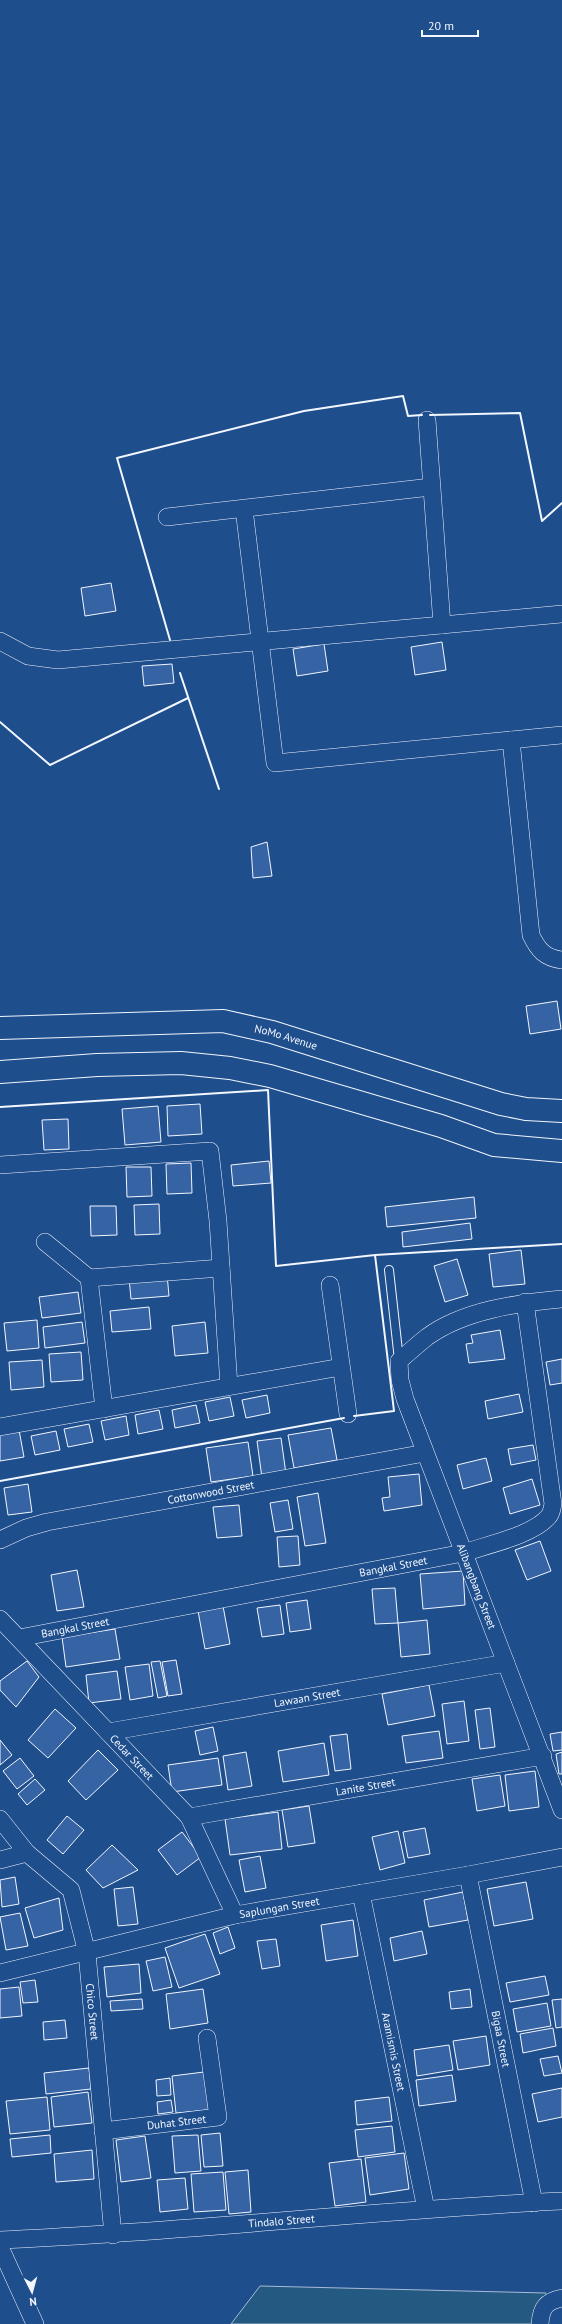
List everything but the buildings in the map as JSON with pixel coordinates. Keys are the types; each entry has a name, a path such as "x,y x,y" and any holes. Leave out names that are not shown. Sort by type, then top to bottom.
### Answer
{"main road":[{"name":"NoMo Avenue","path":"0,1028 223,1021 272,1032 501,1104 526,1109 562,1111"},
{"path":"0,1072 97,1065 181,1063 230,1068 270,1076 441,1126 494,1145 562,1151"}],"street":[{"path":"427,420 442,625"},
{"path":"167,517 431,487"},
{"path":"244,509 275,763 562,735"},
{"path":"0,641 28,656 58,660 562,614"},
{"path":"511,740 531,935 543,954 562,960"},
{"path":"0,1165 210,1151 221,1268 229,1386"},
{"path":"45,1242 89,1278 221,1268"},
{"path":"89,1278 104,1409"},
{"path":"330,1284 348,1414"},
{"path":"399,1361 428,1336 488,1310 526,1302 562,1299"},
{"name":"Bangkal Street","path":"19,1638 463,1553 530,1530 550,1514 553,1504 526,1302"},
{"name":"Alibangbang Street","path":"399,1361 400,1380 405,1399 463,1553 543,1756 562,1810"},
{"path":"0,1427 341,1367"},
{"name":"Cottonwood Street","path":"0,1540 26,1528 47,1522 425,1453"},
{"name":"Cedar Street","path":"0,1619 189,1817 235,1915"},
{"name":"Lawaan Street","path":"108,1732 506,1663"},
{"name":"Lanite Street","path":"189,1817 543,1756"},
{"name":"Chico Street","path":"0,1819 27,1853 71,1890 86,1953 113,2236"},
{"path":"0,1860 27,1853"},
{"name":"Saplungan Street","path":"0,1973 235,1915 361,1894 562,1857"},
{"name":"Bigaa Street","path":"468,1875 534,2202"},
{"name":"Aramismis Street","path":"361,1894 426,2209"},
{"name":"Duhat Street","path":"103,2131 218,2117 207,2038"},
{"name":"Tindalo Street","path":"0,2240 113,2236 426,2209 562,2201"},
{"path":"0,2247 35,2324"},
{"path":"540,2324 540,2313 545,2305 562,2298"}],"lane":[{"path":"390,1270 399,1361"}],"shaded area":[{"path":"260,2286 546,2293 544,2324 231,2324"}],"wall":[{"path":"170,640 117,458 304,411 403,396 408,416 422,415"},
{"path":"430,415 520,413 542,521 562,503"},
{"path":"180,673 219,789"},
{"path":"0,722 50,765 188,698"},
{"path":"0,1107 268,1090 276,1266 375,1255 562,1244"},
{"path":"354,1416 394,1411 375,1255"},
{"path":"0,1481 344,1418"}]}
